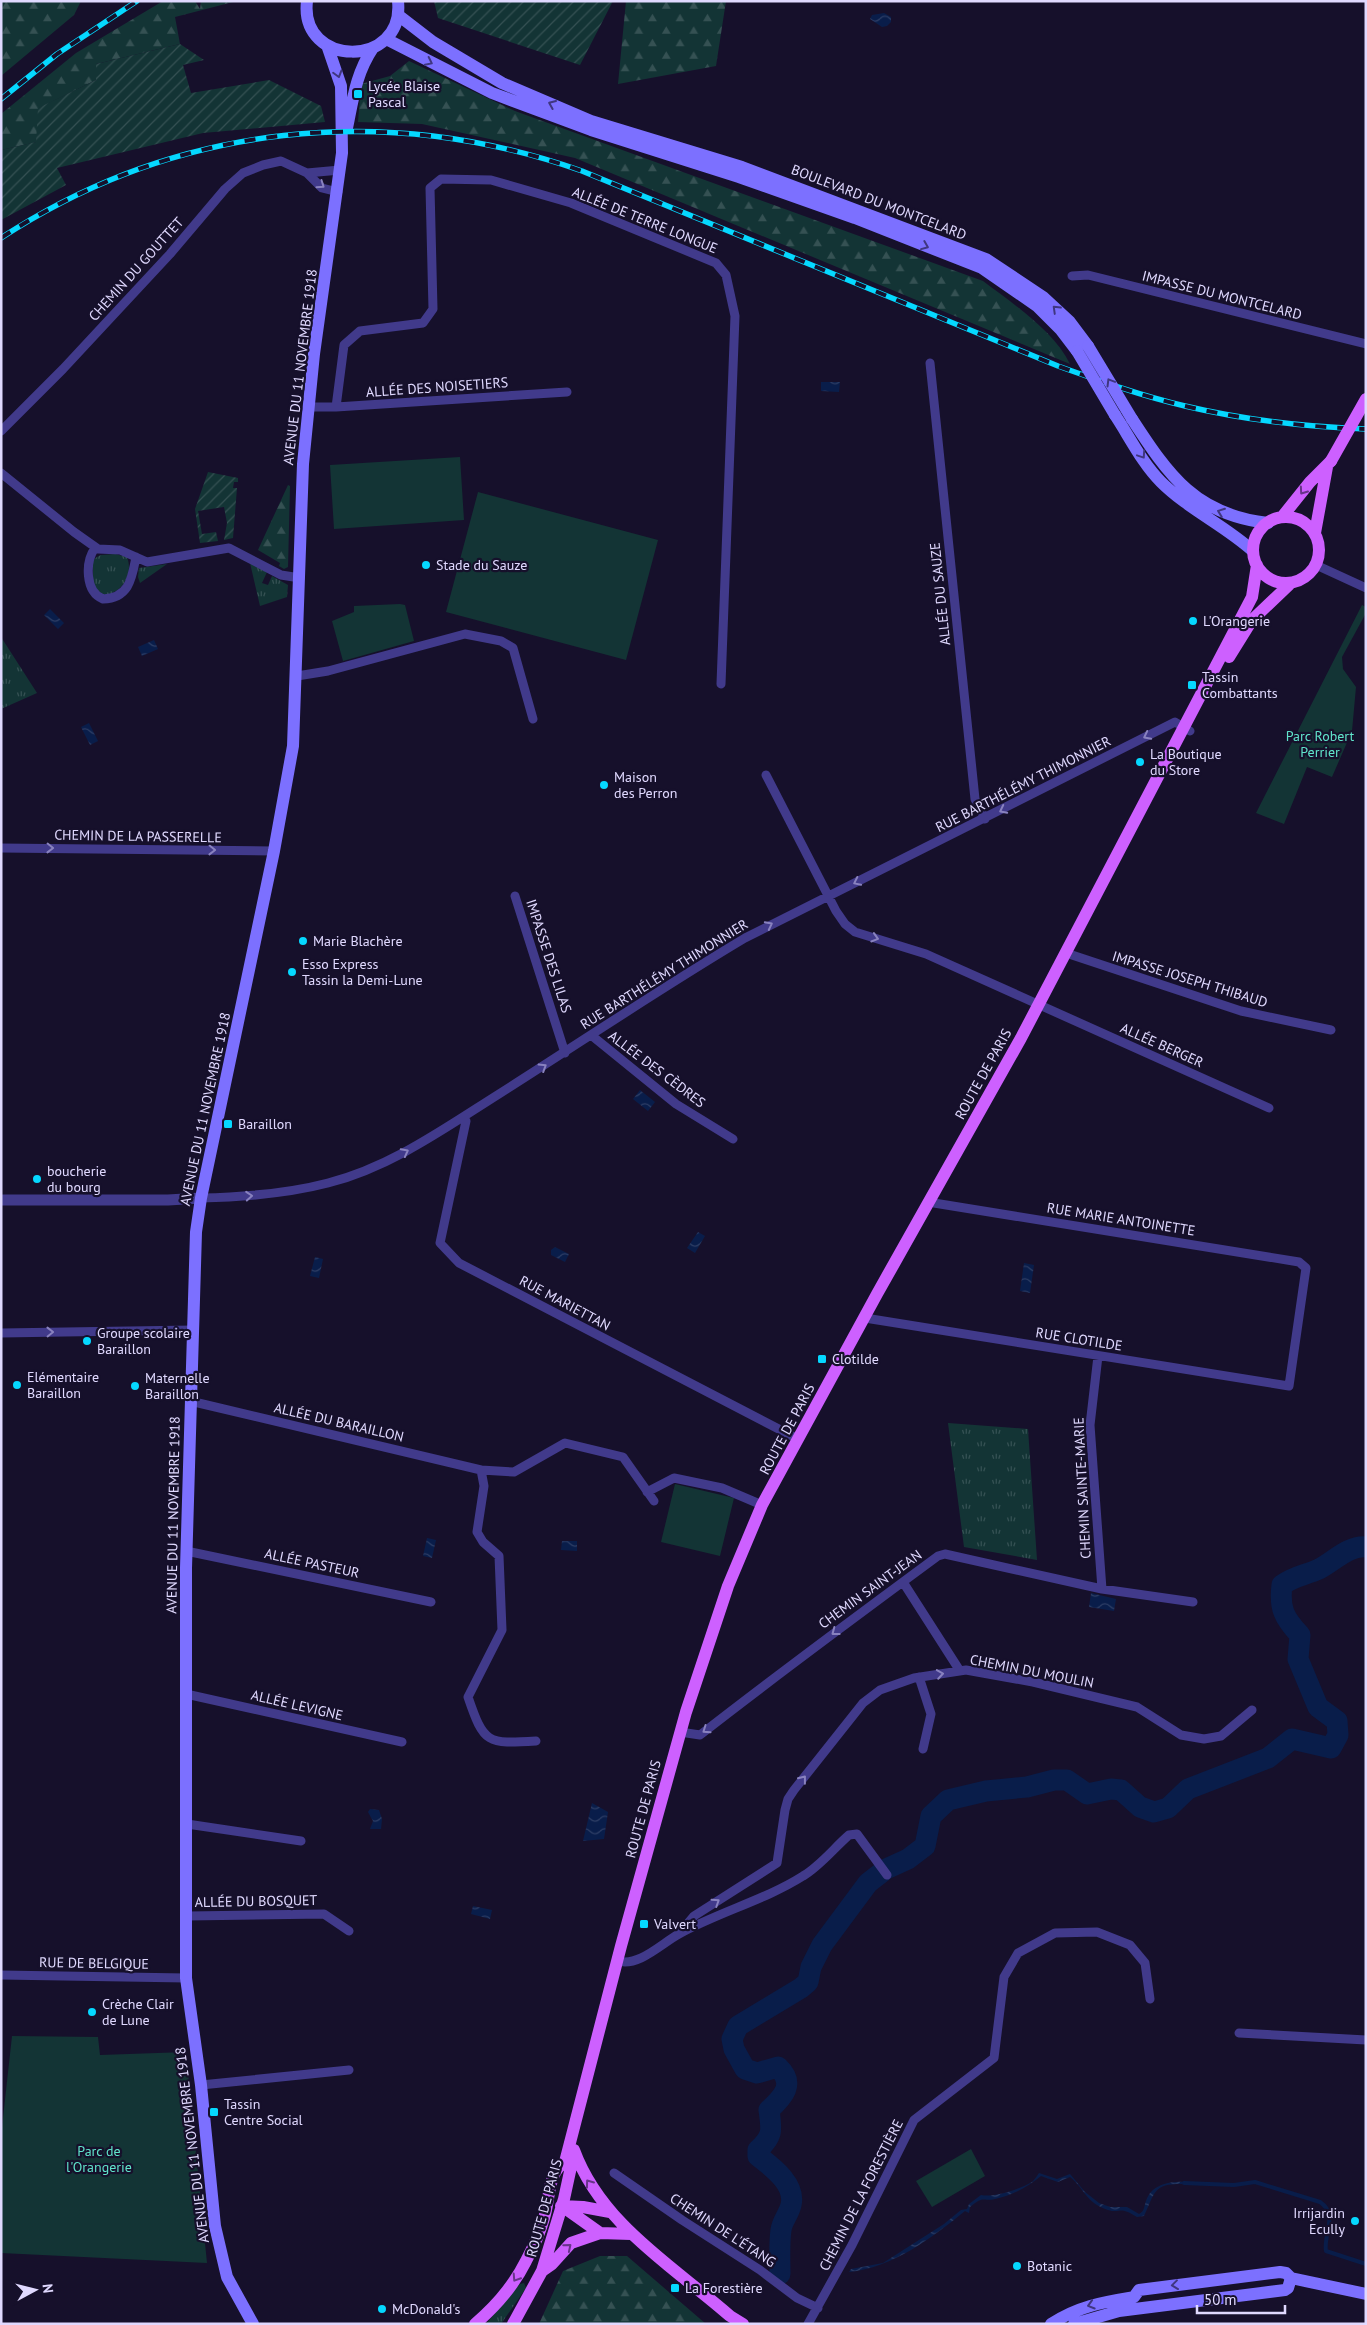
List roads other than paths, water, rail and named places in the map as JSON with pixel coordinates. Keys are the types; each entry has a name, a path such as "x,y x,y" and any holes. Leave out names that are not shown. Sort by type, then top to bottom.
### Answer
{"main road":[{"path":"307,1 310,24 320,39 327,45 350,53 373,48 386,39 394,28 398,15 398,1"},
{"name":"BOULEVARD DU MONTCELARD","path":"398,15 433,42 502,83 591,121 742,167 986,259 1043,297 1070,322 1115,415 1159,480 1183,502 1235,535 1253,551"},
{"name":"BOULEVARD DU MONTCELARD","path":"386,39 492,93 591,130 740,176 855,218 982,268 1037,306 1061,330 1083,348 1172,476 1190,493 1210,508 1243,520 1268,523"},
{"name":"AVENUE DU 11 NOVEMBRE 1918","path":"327,45 341,86 342,153"},
{"name":"AVENUE DU 11 NOVEMBRE 1918","path":"253,2324 227,2277 218,2242 201,2085 186,1978 188,1916 186,1551 196,1232 201,1198 274,851 293,746 297,676 303,464 308,407 342,153 356,80 364,60 373,48"},
{"path":"1329,464 1315,533 1319,549 1316,565 1306,577 1291,583 1271,580 1257,565 1253,551 1260,530 1268,523 1282,517 1310,482 1329,464 1366,400"},
{"path":"1282,517 1301,520 1315,533"},
{"name":"ROUTE DE PARIS","path":"1041,1006 1072,954 1252,597 1257,565"},
{"name":"ROUTE DE PARIS","path":"476,2324 515,2281 526,2261 544,2218 549,2189 559,2166 565,2162 683,1732 728,1586 762,1505 1041,1006 1187,729 1252,620 1291,583"},
{"name":"ROUTE DE PARIS","path":"683,1732 726,1606 751,1542 867,1319"},
{"name":"ROUTE DE PARIS","path":"513,2324 542,2271 562,2206 621,1962"},
{"path":"574,2150 584,2175 610,2212 632,2234 733,2320 743,2324"},
{"path":"565,2162 557,2187 562,2206 600,2233"},
{"path":"544,2218 562,2206 610,2212"},
{"path":"542,2271 552,2264 571,2243 600,2233 632,2234"},
{"path":"1052,2324 1077,2309 1102,2302 1134,2297 1139,2290 1280,2272 1286,2273 1290,2283"},
{"path":"1074,2324 1119,2311 1290,2283 1329,2286 1366,2294"},
{"path":"1134,2297 1139,2307 1145,2308"},
{"path":"1107,2324 1119,2311"}],"street":[{"name":"CHEMIN DU GOUTTET","path":"1,431 77,354 170,254 225,189 243,173 263,165 281,161 307,172 322,188 338,192"},
{"name":"CHEMIN DU GOUTTET","path":"307,172 340,170"},
{"name":"ALLÉE DE TERRE LONGUE","path":"336,407 344,345 360,331 423,324 433,309 430,188 441,179 491,180 571,203 716,263 726,275 734,316 721,684"},
{"name":"IMPASSE DU MONTCELARD","path":"1072,276 1088,275 1366,344"},
{"name":"ALLÉE DU SAUZE","path":"930,363 975,799 985,819"},
{"name":"ALLÉE DES NOISETIERS","path":"308,407 336,407 567,392"},
{"path":"1,473 95,548 120,550 147,562 229,548 281,575 300,578"},
{"path":"95,548 89,562 90,585 93,593 104,599 116,596 129,585 136,557"},
{"path":"1316,565 1366,588"},
{"path":"297,676 328,670 465,634 502,641 513,648 533,719"},
{"name":"RUE BARTHÉLÉMY THIMONNIER","path":"201,1198 262,1196 329,1183 403,1154 736,943 1175,722 1187,729"},
{"name":"ALLÉE BERGER","path":"766,775 828,896 845,924 855,932 926,954 1269,1108"},
{"name":"CHEMIN DE LA PASSERELLE","path":"1,848 274,851"},
{"name":"IMPASSE DES LILAS","path":"515,896 565,1053"},
{"name":"IMPASSE JOSEPH THIBAUD","path":"1072,954 1241,1011 1331,1030"},
{"name":"ALLÉE DES CÈDRES","path":"591,1035 676,1104 734,1139"},
{"name":"RUE MARIETTAN","path":"464,1117 466,1121 440,1243 459,1263 798,1439"},
{"path":"1,1200 168,1200 201,1198"},
{"name":"RUE MARIE ANTOINETTE","path":"932,1202 1299,1262 1306,1268 1289,1386"},
{"name":"RUE CLOTILDE","path":"867,1319 1289,1386"},
{"path":"1,1333 193,1330"},
{"name":"CHEMIN SAINTE-MARIE","path":"1098,1356 1090,1425 1102,1589"},
{"name":"ALLÉE DU BARAILLON","path":"190,1401 481,1470 514,1472 565,1443 623,1457 654,1501"},
{"path":"481,1470 484,1486 477,1532 483,1542 499,1556 502,1630 468,1697 479,1730 500,1743 536,1741"},
{"path":"647,1492 674,1478 722,1488 762,1505"},
{"name":"ALLÉE PASTEUR","path":"186,1551 431,1602"},
{"name":"CHEMIN SAINT-JEAN","path":"683,1732 700,1735 761,1687 938,1556 945,1554 1102,1589 1193,1602"},
{"path":"903,1582 960,1671"},
{"name":"CHEMIN DU MOULIN","path":"679,1934 694,1916 777,1862 788,1799 863,1703 880,1690 919,1677 966,1670 1034,1682 1137,1707 1182,1735 1204,1739 1221,1736 1252,1710"},
{"path":"919,1677 931,1714 922,1749"},
{"name":"ALLÉE LEVIGNE","path":"186,1694 402,1742"},
{"path":"187,1824 301,1842"},
{"path":"621,1962 637,1960 679,1934 792,1883 806,1874 849,1835 857,1834 884,1872"},
{"name":"ALLÉE DU BOSQUET","path":"188,1916 324,1914 349,1931"},
{"name":"CHEMIN DE LA FORESTIÈRE","path":"808,2324 914,2120 994,2058 1004,1977 1018,1953 1055,1933 1097,1932 1130,1945 1146,1964 1150,1999"},
{"name":"RUE DE BELGIQUE","path":"1,1976 186,1978"},
{"path":"1239,2033 1366,2040"},
{"path":"201,2085 349,2070"},
{"name":"CHEMIN DE L'ÉTANG","path":"614,2173 682,2220 760,2270 797,2298 818,2308"},
{"name":"CHEMIN DE LA FORESTIÈRE","path":"814,2324 818,2308"}],"water":[{"path":"884,13 891,17 891,22 887,26 882,27 870,19 872,15"},
{"path":"821,382 840,382 839,392 821,391"},
{"path":"50,609 64,623 58,629 44,615"},
{"path":"154,640 158,649 142,656 138,647"},
{"path":"89,723 98,741 90,745 81,727"},
{"path":"640,1090 655,1102 648,1111 633,1099"},
{"path":"698,1232 705,1236 695,1253 687,1248"},
{"path":"555,1247 569,1254 565,1262 551,1255 551,1250"},
{"path":"315,1257 323,1259 319,1278 310,1276"},
{"path":"1024,1263 1034,1265 1030,1293 1020,1291"},
{"path":"427,1538 436,1540 432,1558 423,1556"},
{"path":"562,1541 577,1541 577,1551 561,1550"},
{"path":"1366,1544 1366,1549 1355,1551 1319,1572 1316,1566 1344,1548"},
{"path":"1091,1593 1116,1599 1114,1611 1089,1607"},
{"path":"592,1803 608,1812 604,1839 583,1841"},
{"path":"370,1809 379,1810 382,1819 381,1829 370,1829 373,1821 368,1812"},
{"path":"473,1906 492,1910 490,1919 471,1914"},
{"path":"1039,2173 1057,2179 1070,2174 1085,2192 1099,2203 1110,2207 1127,2207 1139,2214 1153,2190 1163,2184 1188,2182 1187,2184 1168,2185 1157,2190 1144,2216 1137,2217 1126,2211 1112,2211 1101,2207 1090,2199 1070,2177 1058,2182 1041,2176 1026,2187 1008,2196 978,2201 970,2207 969,2213 965,2211 925,2241 896,2258 881,2265 849,2272 851,2269 883,2263 944,2224 961,2210 967,2209 969,2204 981,2195 1000,2194 1014,2190 1032,2182"}],"waterway":[{"path":"780,2274 781,2230 790,2208 792,2197 782,2177 758,2156 758,2150 769,2137 771,2128 769,2110 783,2095 787,2085 786,2079 778,2067 757,2073 745,2069 734,2049 732,2039 738,2026 808,1982 811,1967 822,1945 868,1883 886,1869 908,1859 925,1846 931,1816 948,1800 986,1791 1027,1787 1054,1780 1067,1780 1087,1794 1111,1789 1121,1790 1140,1807 1154,1812 1168,1808 1188,1789 1268,1758 1292,1739 1331,1748 1338,1735 1337,1721 1318,1707 1298,1659 1300,1635 1286,1618 1281,1600 1282,1585 1319,1569 1347,1551 1366,1547"},
{"path":"1184,2183 1234,2185 1255,2182 1320,2202 1329,2213 1326,2251 1366,2264"}],"railway":[{"path":"1,99 57,54 137,1"},
{"path":"1,238 68,199 138,169 210,148 284,136 358,132 433,136 508,149 582,171 1058,366 1105,383 1185,406 1253,419 1320,427 1366,429"}],"place":[{"name":"Lycée Blaise Pascal","path":"358,94"},
{"name":"Stade du Sauze","path":"426,565"},
{"name":"L'Orangerie","path":"1193,621"},
{"name":"Tassin Combattants","path":"1192,685"},
{"name":"La Boutique du Store","path":"1140,762"},
{"name":"Maison des Perron","path":"604,785"},
{"name":"Marie Blachère","path":"303,941"},
{"name":"Esso Express Tassin la Demi-Lune","path":"292,972"},
{"name":"Baraillon","path":"228,1124"},
{"name":"boucherie du bourg","path":"37,1179"},
{"name":"Groupe scolaire Baraillon","path":"87,1341"},
{"name":"Clotilde","path":"822,1359"},
{"name":"Elémentaire Baraillon","path":"17,1385"},
{"name":"Maternelle Baraillon","path":"135,1386"},
{"name":"Valvert","path":"644,1924"},
{"name":"Crèche Clair de Lune","path":"92,2012"},
{"name":"Tassin Centre Social","path":"214,2112"},
{"name":"Irrijardin Ecully","path":"1355,2221"},
{"name":"Botanic","path":"1017,2266"},
{"name":"La Forestière","path":"675,2288"},
{"name":"McDonald's","path":"382,2309"}],"park label":[{"name":"Parc Robert Perrier","path":"1320,744"},
{"name":"Parc de l'Orangerie","path":"99,2160"}]}
